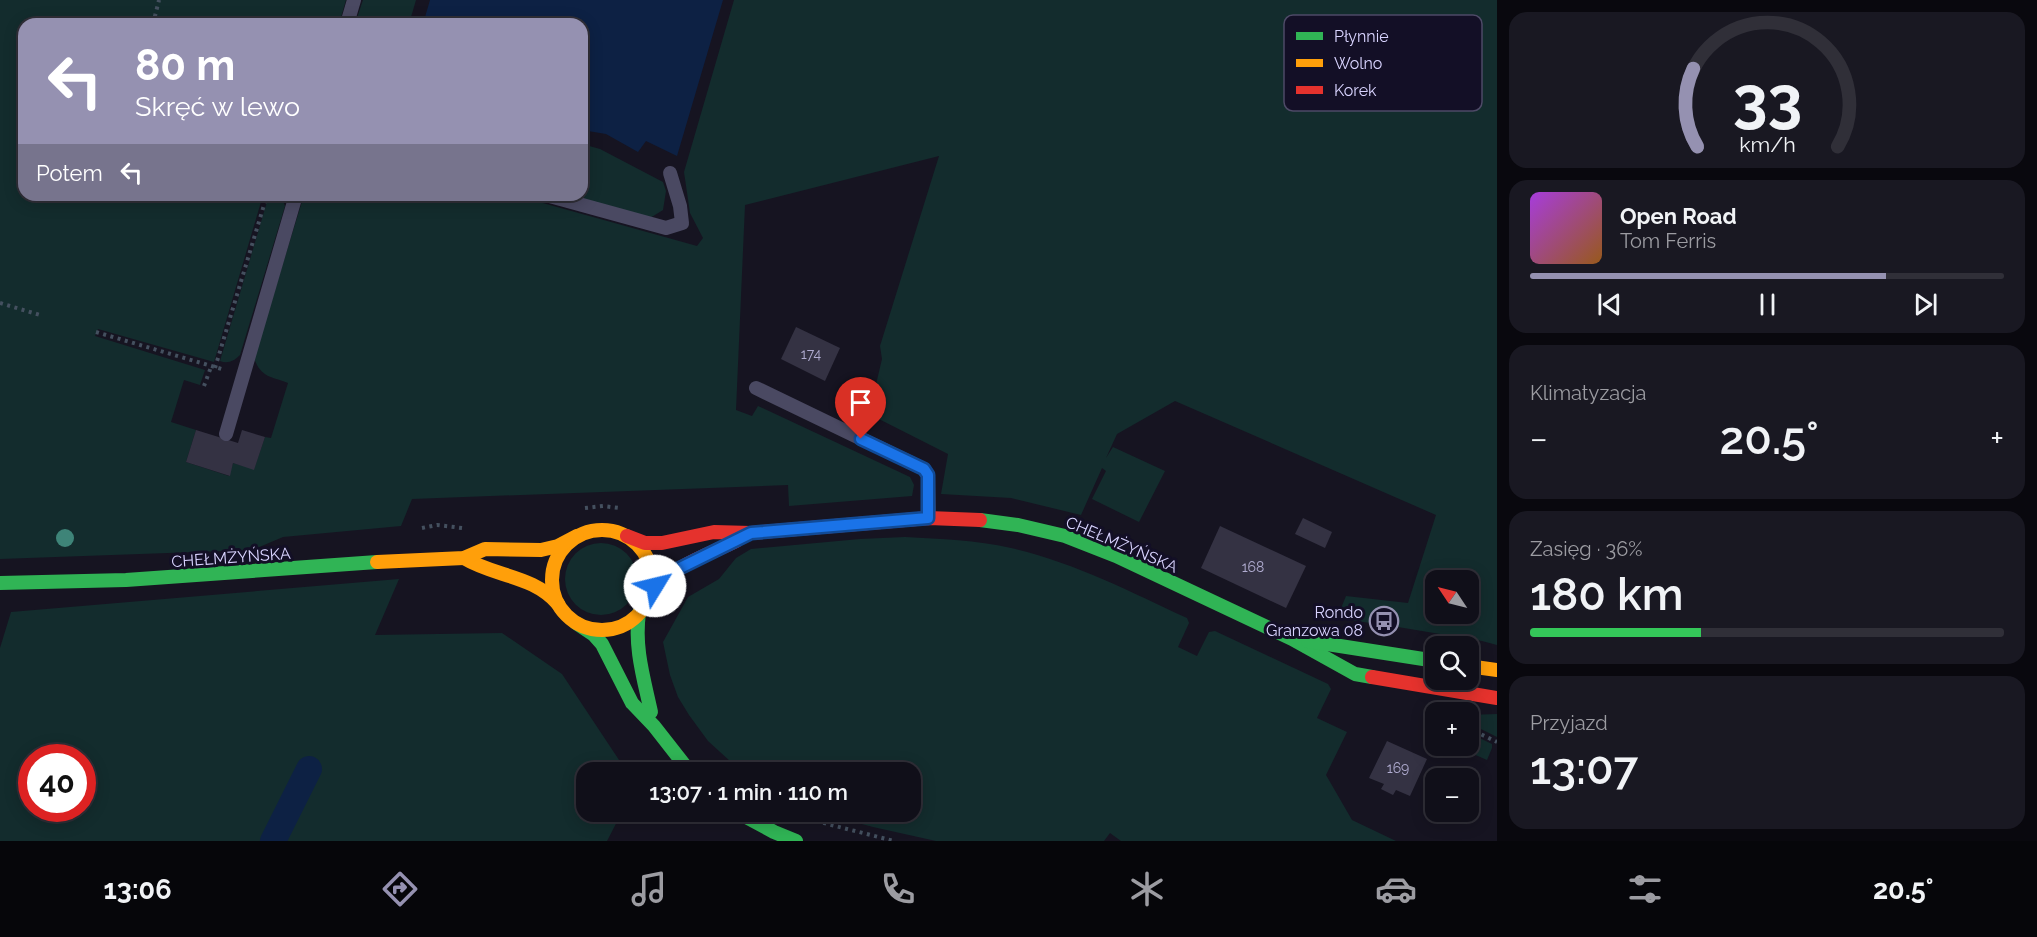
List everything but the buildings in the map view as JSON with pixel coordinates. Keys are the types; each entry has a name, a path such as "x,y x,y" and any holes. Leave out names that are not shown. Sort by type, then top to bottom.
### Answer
{"street":[{"name":"CHEŁMŻYŃSKA","path":"627,536 645,543 662,543 714,532 751,533 928,518 966,518 1003,522 1073,539 1116,556 1292,639 1355,674 1497,698"},
{"path":"654,726 636,643 636,624 639,613 650,593 651,571 647,557 639,545 627,536 602,529 589,531 577,536 558,554 551,579 553,592 566,615 594,635 602,644 632,703 654,726 682,762"},
{"name":"CHEŁMŻYŃSKA","path":"650,593 660,581 674,571 751,533"},
{"name":"CHEŁMŻYŃSKA","path":"0,583 94,582 464,558 485,549 515,551 548,549 577,536"},
{"name":"CHEŁMŻYŃSKA","path":"464,558 481,567 537,585 558,604"},
{"path":"576,623 598,630 609,629 631,621 639,613"},
{"name":"CHEŁMŻYŃSKA","path":"1292,639 1425,659"},
{"path":"1479,668 1497,670"},
{"path":"755,822 796,841"}],"lane":[{"path":"348,18 354,0"},
{"path":"568,201 666,228 682,223 680,206 670,174"},
{"path":"226,434 294,201"},
{"path":"756,388 924,469 928,475 928,518"}],"path":[{"path":"154,18 159,0"},
{"path":"204,386 213,367 265,201"},
{"path":"0,303 40,315"},
{"path":"96,332 243,375"},
{"path":"1479,733 1497,742"},
{"path":"821,822 894,841"}],"green space":[{"path":"0,0 346,0 341,18 18,18 18,201 261,201 214,362 98,329 95,336 205,370 200,385 184,380 171,422 196,430 186,462 229,476 233,463 254,469 265,437 271,438 288,383 263,373 254,358 302,201 536,201 697,246 703,238 690,213 684,172 734,0 1497,0 1497,645 1479,640 1479,636 1452,636 1398,627 1396,620 1375,616 1370,623 1337,618 1346,596 1408,603 1436,515 1175,401 1117,434 1106,458 1113,447 1165,471 1139,522 1092,499 1106,471 1102,468 1081,515 1011,498 941,494 948,454 869,414 882,359 880,346 939,156 745,205 736,410 752,416 758,406 910,477 914,485 912,496 789,506 788,485 412,499 401,526 283,537 252,550 0,559"},
{"path":"363,0 416,0 411,18 357,18"},
{"path":"588,146 600,149 663,182 666,191 663,210 650,218 588,200"},
{"path":"267,201 282,201 285,206 240,355 231,361 220,361"},
{"path":"905,537 958,540 985,543 1034,554 1100,578 1187,618 1189,623 1178,647 1197,656 1209,632 1215,631 1328,684 1331,689 1317,718 1347,732 1326,775 1352,820 1396,841 1121,841 1110,833 1104,841 936,841 854,822 921,822 921,762 731,762 708,741 689,715 678,697 670,675 663,642 688,597 719,579 736,558 751,549"},
{"path":"608,543 627,553 635,565 637,579 635,593 627,605 615,613 594,615 575,605 567,593 565,572 575,553 587,545"},
{"path":"399,579 375,635 502,633 562,674 620,762 576,762 576,822 617,822 607,841 0,841 0,648 11,612"},
{"path":"1497,714 1497,737 1479,728 1479,715"},
{"path":"1479,738 1492,744 1487,760 1478,756"}],"water":[{"path":"430,0 723,0 677,156 646,141 638,152 606,134 588,131 588,18 425,18"}],"waterway":[{"path":"273,841 309,769"}],"traffic: fast":[{"path":"980,520 1018,525 1065,536 1116,556 1292,639 1355,674 1372,677"},
{"path":"0,583 126,580 377,562"},
{"path":"639,613 639,651 651,712"},
{"path":"576,623 594,635 602,644 632,703 654,726 682,762"},
{"path":"1308,641 1425,659"},
{"path":"756,822 796,841"}],"traffic: slow":[{"path":"602,530 630,538 644,552 652,580 644,608 630,622 602,630 574,622 560,608 552,580 560,552 574,538 602,530"},
{"path":"377,562 464,558 485,549 541,550 558,546 577,536"},
{"path":"464,558 537,587 558,604"},
{"path":"1479,668 1497,670"}],"traffic: jam":[{"path":"627,536 645,543 662,543 714,532 751,533 929,518 980,520"},
{"path":"650,593 679,569 736,541"},
{"path":"1372,677 1497,698"}],"place":[{"name":"Rondo Granzowa 08","path":"1384,621"}],"route":[{"path":"655,586 674,571 751,533 928,518 928,475 924,469 861,439"}]}
